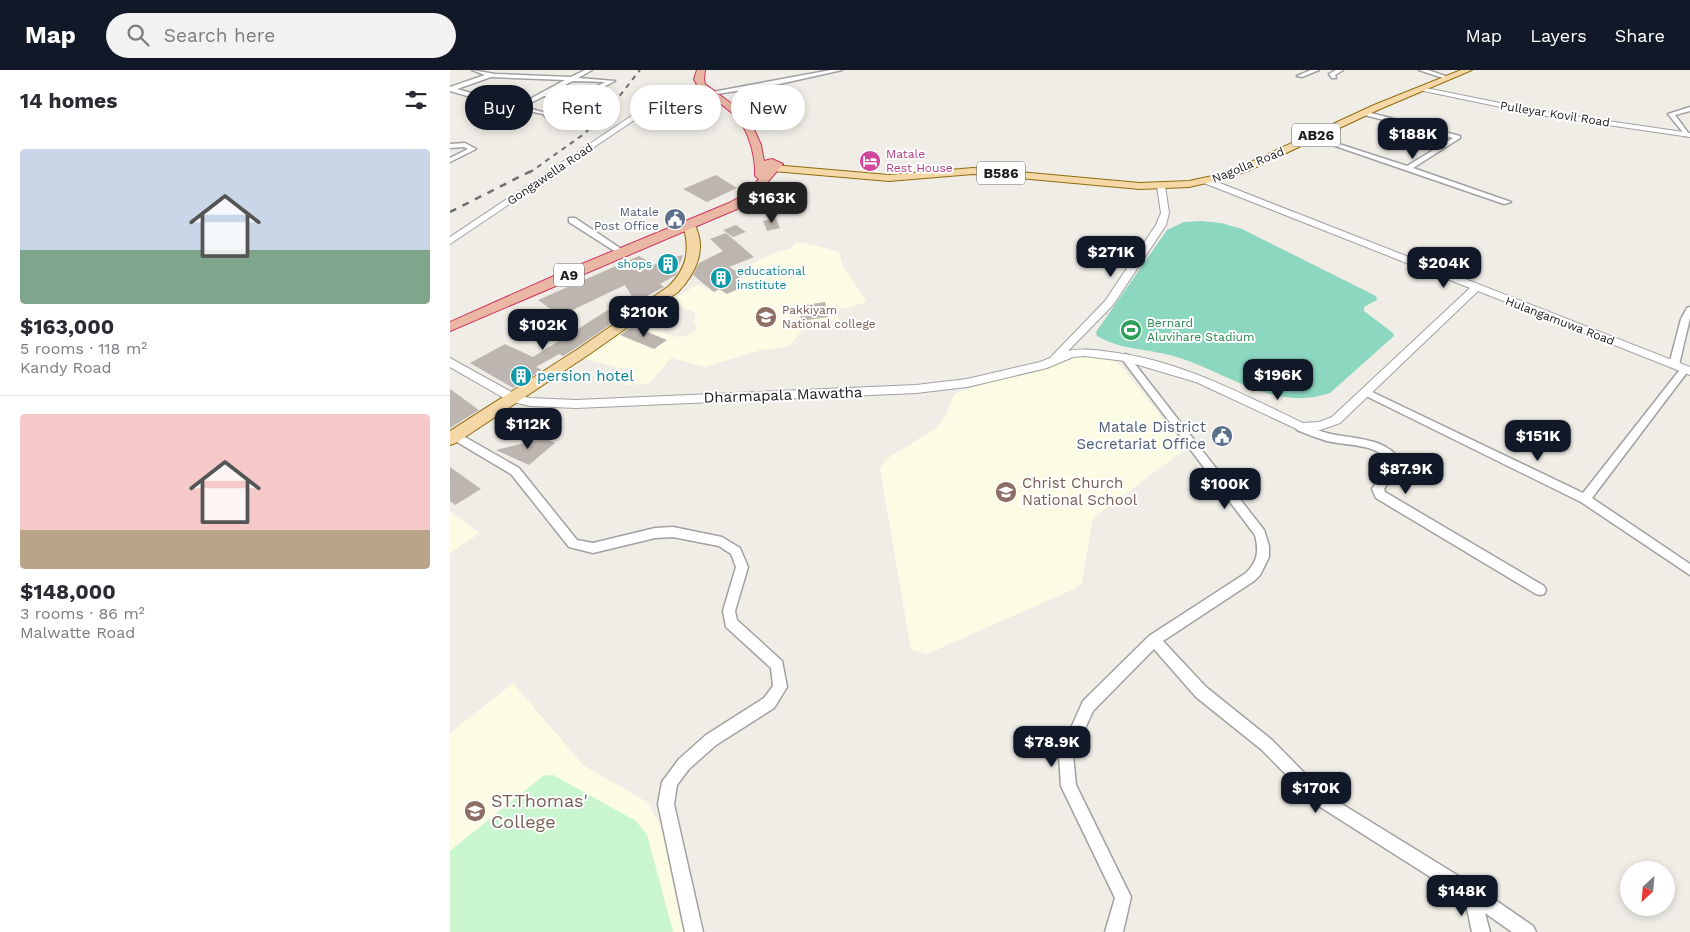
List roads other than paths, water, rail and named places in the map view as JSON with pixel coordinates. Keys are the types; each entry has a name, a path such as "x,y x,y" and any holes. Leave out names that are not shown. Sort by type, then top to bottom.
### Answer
{"highway":[{"path":"702,70 700,83 702,85"},
{"path":"721,100 744,118 756,145 761,166 761,182"},
{"path":"756,145 773,157 774,165 765,168 761,166"},
{"name":"A9","path":"450,327 740,202 751,195 774,165"}],"main road":[{"name":"Nagolla Road","path":"1161,186 1207,181 1246,168 1363,113 1468,70"},
{"name":"B586","path":"774,165 898,178 946,172 983,171 1089,182 1161,186"},
{"path":"453,438 622,326 678,285 685,276 693,258 695,243 689,224"}],"street":[{"path":"474,70 491,75 612,81 604,85"},
{"path":"451,89 504,70"},
{"path":"560,85 589,70"},
{"path":"721,89 775,83 839,70"},
{"path":"1300,76 1316,70"},
{"path":"1334,77 1332,74 1340,70"},
{"path":"1422,70 1448,78"},
{"path":"451,89 465,93"},
{"name":"Pulleyar Kovil Road","path":"1421,89 1539,113 1688,135"},
{"path":"533,99 543,94"},
{"path":"1688,135 1671,114 1690,109"},
{"path":"1363,113 1384,120 1423,127 1458,137 1406,169"},
{"name":"Gongawella Road","path":"450,240 630,119"},
{"path":"1312,137 1507,202"},
{"path":"450,146 465,145 473,150 450,160"},
{"name":"Hulangamuwa Road","path":"1207,181 1688,370"},
{"path":"1051,362 1109,303 1161,225 1166,213 1161,186"},
{"path":"572,220 622,252"},
{"path":"1301,427 1320,426 1336,420 1476,288"},
{"path":"1674,365 1690,310"},
{"name":"Dharmapala Mawatha","path":"450,362 513,398 530,402 576,404 916,389 967,383 1084,352 1125,357 1200,379 1301,427"},
{"path":"1114,932 1123,897 1070,786 1066,755 1088,706 1154,640 1250,577 1260,567 1265,551 1260,533 1125,357"},
{"path":"1585,499 1688,370"},
{"path":"1365,392 1585,499 1690,570"},
{"path":"1301,427 1327,437 1363,442 1393,456 1396,462 1378,489 1380,494 1540,590"},
{"path":"453,438 515,471 573,544 593,548 655,533 673,532 722,542 736,552 742,567 728,611 731,623 776,665 780,687 769,703 711,740 684,764 670,782 666,804 694,932"},
{"path":"1154,640 1201,692 1267,745 1319,798 1472,894 1527,932"},
{"path":"1472,894 1482,932"}],"railway":[{"path":"529,173 584,134 610,108 640,70"},
{"path":"450,212 531,171"}],"place":[{"name":"Matale Rest House","path":"870,161"},
{"name":"Matale Post Office","path":"675,219"},
{"name":"shops","path":"668,264"},
{"name":"educational institute","path":"721,278"},
{"name":"Pakkiyam National college","path":"766,317"},
{"name":"Bernard Aluvihare Stadium","path":"1131,330"},
{"name":"persion hotel","path":"521,376"},
{"name":"Matale District Secretariat Office","path":"1222,436"},
{"name":"Christ Church National School","path":"1006,492"},
{"name":"ST.Thomas' College","path":"475,811"}]}
